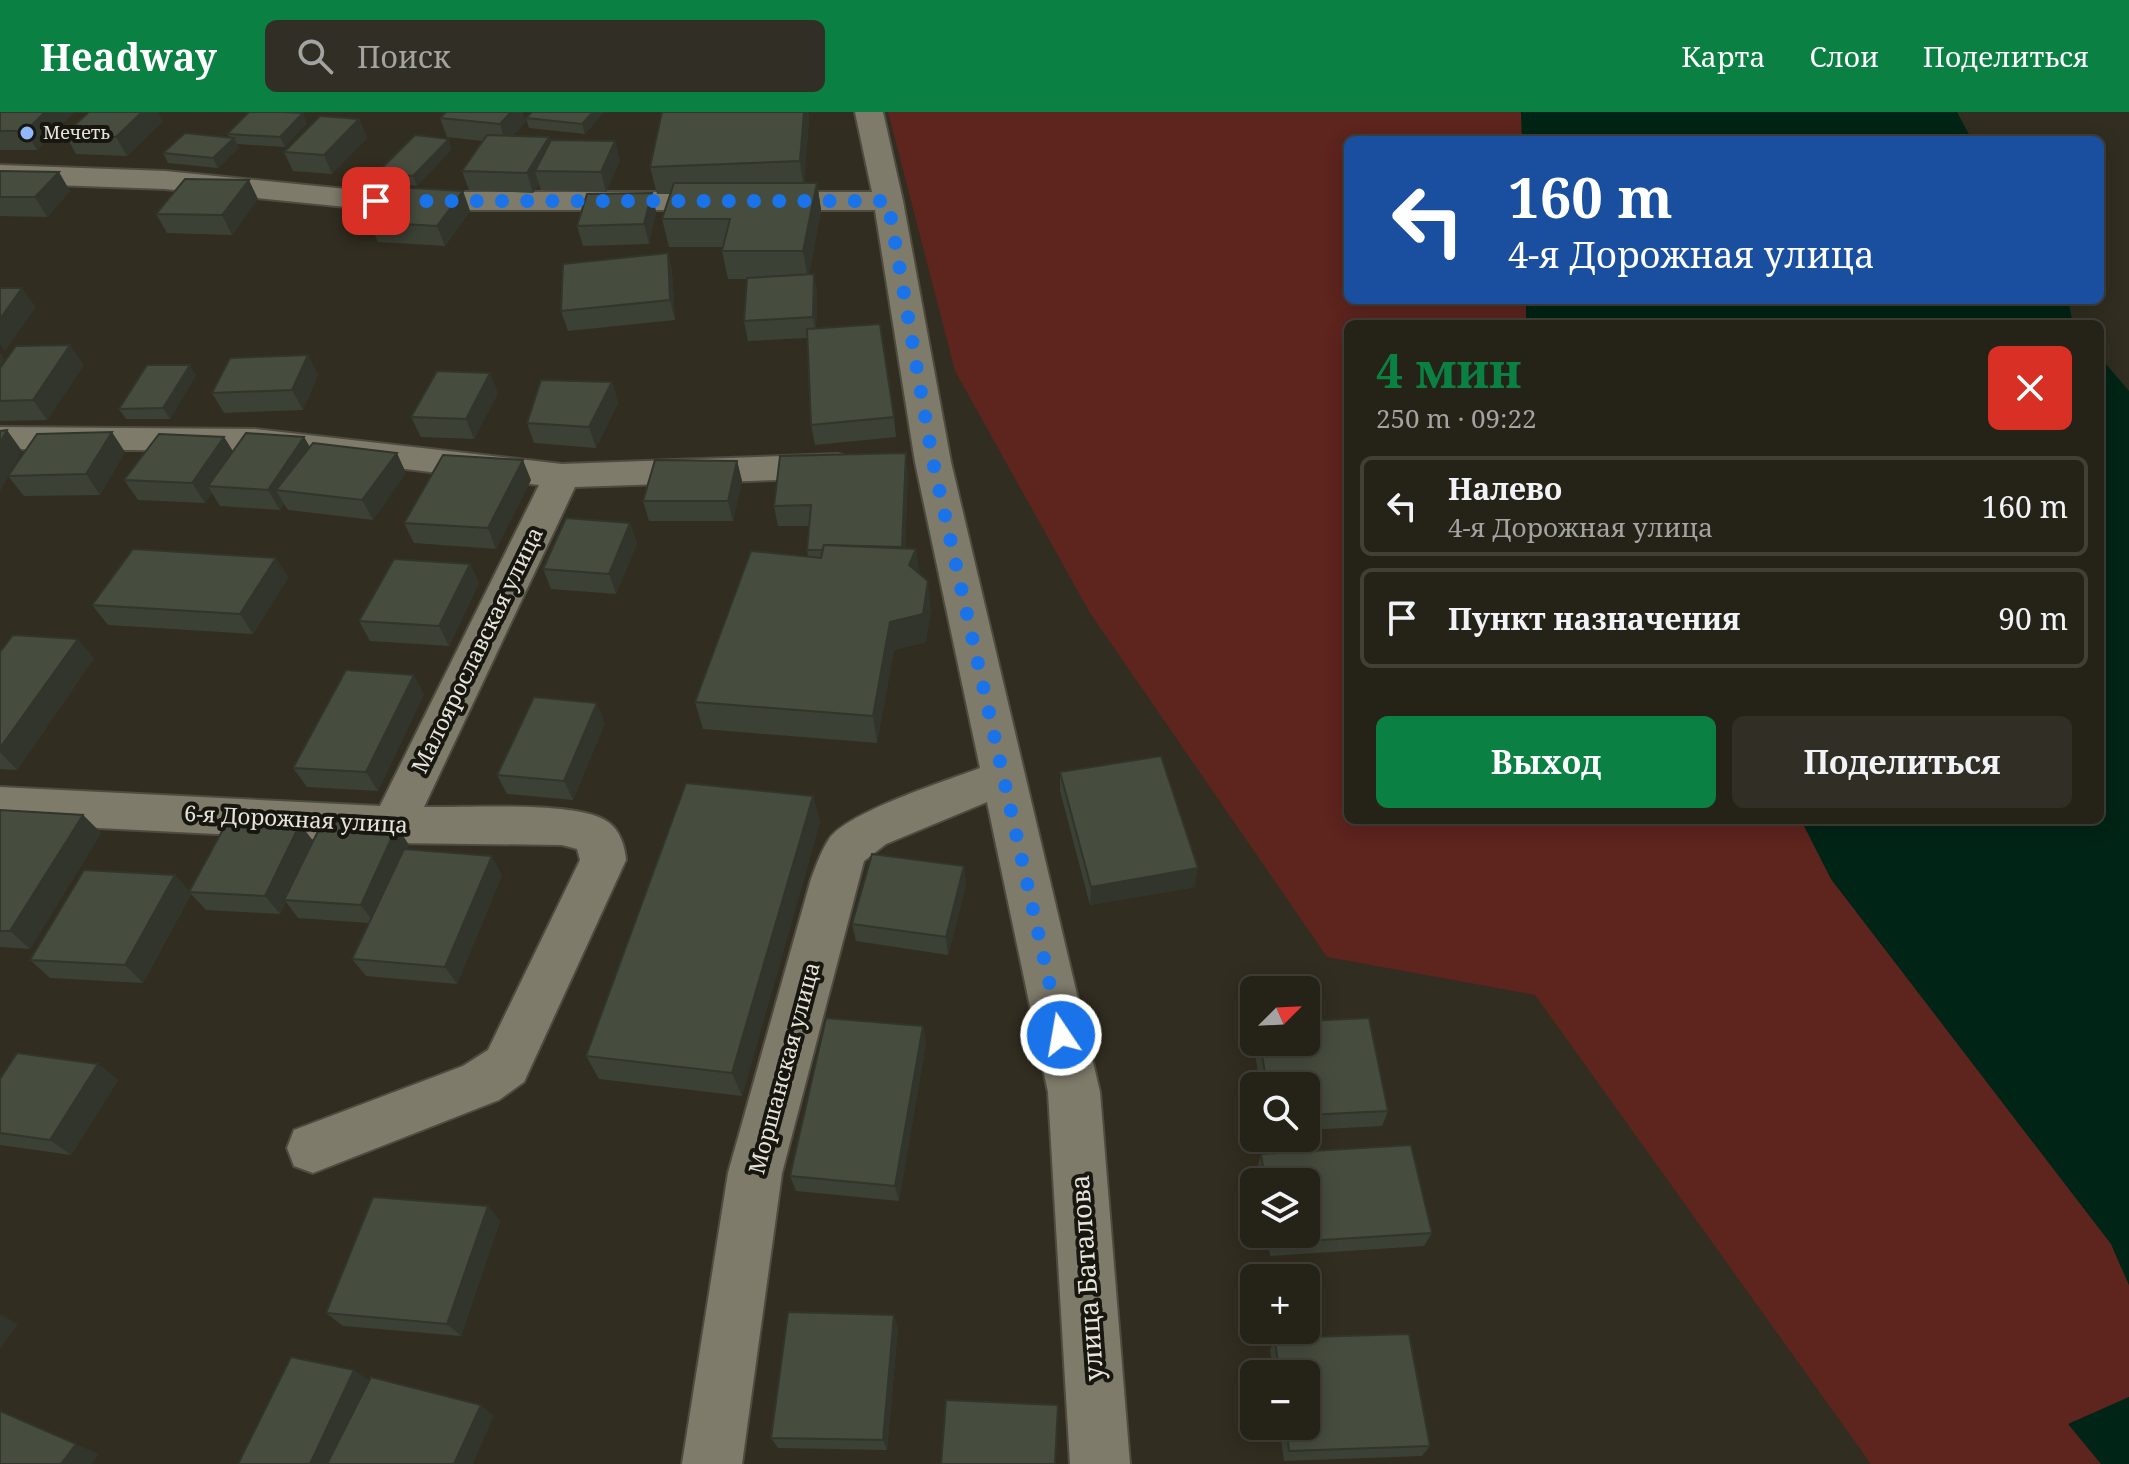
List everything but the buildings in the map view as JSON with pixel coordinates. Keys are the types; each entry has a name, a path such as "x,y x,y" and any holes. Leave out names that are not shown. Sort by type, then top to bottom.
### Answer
{"street":[{"name":"улица Баталова","path":"869,112 888,201 902,464 1004,776 1074,1092 1100,1464"},
{"path":"0,174 165,180 376,201 888,201"},
{"path":"0,438 255,440 562,476 902,464"},
{"name":"Малоярославская улица","path":"393,825 562,476"},
{"name":"Моршанская улица","path":"712,1464 755,1173 834,879 846,850 870,831 1004,776"},
{"name":"6-я Дорожная улица","path":"0,805 393,825 562,827 592,834 602,847 603,860 506,1066 481,1083 313,1148"}],"shaded area":[{"path":"888,112 1521,112 1522,136 1344,136 1344,304 1526,304 1526,320 1344,320 1344,824 1803,824 1831,879 2111,1244 2129,1285 2129,1397 2069,1424 2101,1464 1871,1464 1535,995 1327,957 1090,613 955,371"},
{"path":"1521,112 1957,112 1970,136 1522,136"},
{"path":"1526,304 2069,304 2072,320 1526,320"},
{"path":"2104,362 2129,391 2129,1285 2111,1244 1831,879 1803,824 2104,824"},
{"path":"2129,1397 2129,1464 2101,1464 2068,1424"}],"place":[{"name":"Мечеть","path":"27,133"}],"route":[{"path":"376,201 888,201 933,462 1061,1035"}]}
